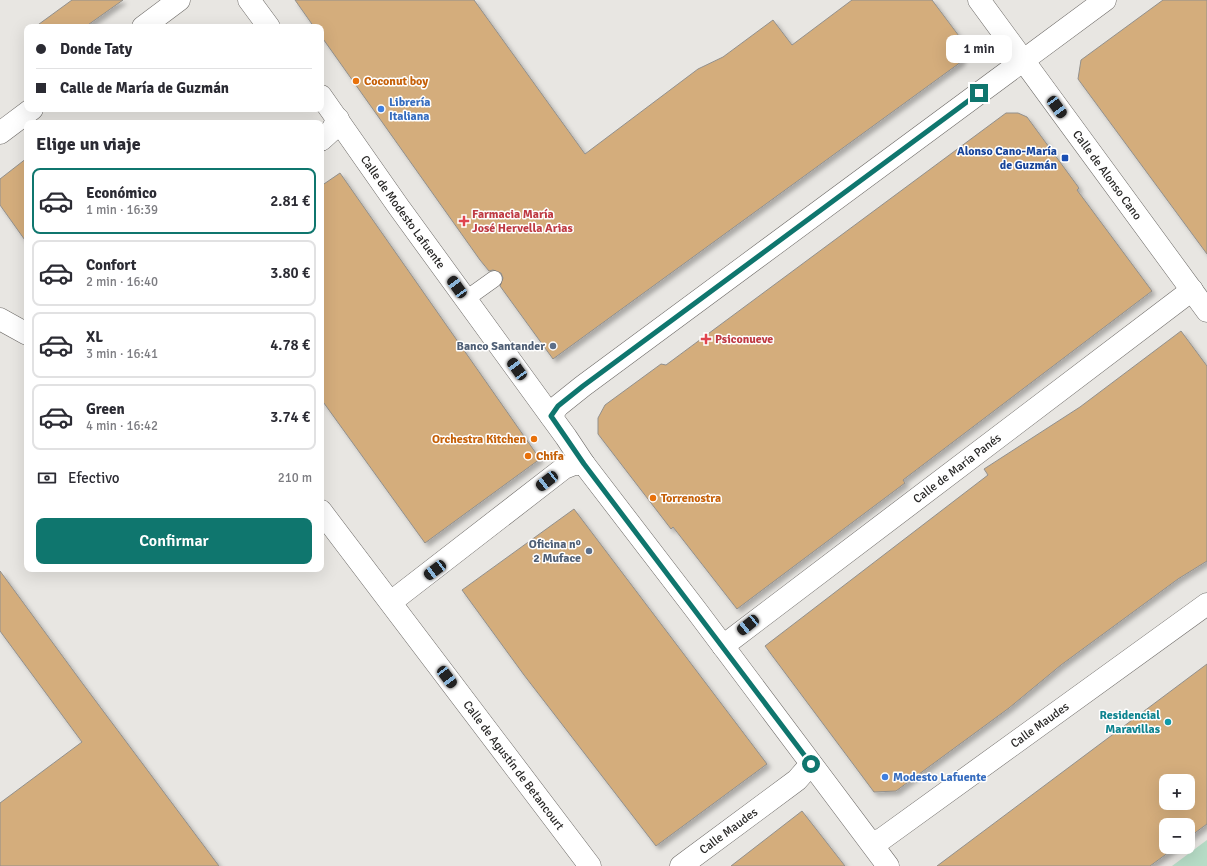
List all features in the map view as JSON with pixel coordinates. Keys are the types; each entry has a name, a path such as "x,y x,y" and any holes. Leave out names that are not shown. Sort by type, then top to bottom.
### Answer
{"street":[{"path":"147,24 179,0"},
{"path":"249,0 267,24"},
{"name":"Calle de Alonso Cano","path":"979,0 1207,311"},
{"path":"551,416 558,406 583,386 1105,0"},
{"name":"Calle de Modesto Lafuente","path":"324,100 584,464 888,866"},
{"path":"0,133 28,112"},
{"path":"324,137 332,130 338,119"},
{"name":"Calle de María Panés","path":"723,646 1192,290"},
{"path":"0,319 24,332"},
{"path":"391,602 564,468 574,464 584,464"},
{"name":"Calle de Agustín de Betancourt","path":"324,515 590,866"},
{"name":"Calle Maudes","path":"871,842 882,839 1207,604"},
{"name":"Calle Maudes","path":"681,866 797,780 811,764"}],"lane":[{"path":"466,299 494,279"}],"green space":[{"path":"1207,840 1207,866 1172,866 1188,854 1195,854 1195,849"}],"building":[{"path":"72,0 123,0 89,24 39,24"},
{"path":"295,0 474,0 585,154 698,69 723,57 773,20 792,45 852,0 932,0 965,44 961,62 553,359 500,286 503,278 501,273 493,270 489,271 480,260 324,40 324,24 312,24"},
{"path":"1163,0 1207,0 1207,254 1078,79 1081,60"},
{"path":"1006,113 1018,113 1027,117 1079,188 1077,190 1152,291 903,480 905,483 737,609 673,527 671,529 598,434 598,418 605,405 661,364 666,365"},
{"path":"24,160 24,239 0,205 0,179"},
{"path":"340,173 540,459 425,543 324,403 324,184"},
{"path":"1181,331 1207,366 1207,561 1178,579 1061,665 1009,708 896,791 874,792 765,646 988,475 984,469 1080,407"},
{"path":"574,509 767,764 656,846 524,675 462,590"},
{"path":"0,571 219,866 0,866 0,803 82,742 0,631"},
{"name":"Residencial Maravillas","path":"1207,664 1207,824 1195,833 1195,818 1159,818 1159,854 1166,854 1150,866 937,866"},
{"path":"802,811 845,866 731,866"}],"place":[{"name":"Coconut boy","path":"356,81"},
{"name":"Librería Italiana","path":"381,109"},
{"name":"Alonso Cano-María de Guzmán","path":"1065,158"},
{"name":"Farmacia María José Hervella Arias","path":"464,221"},
{"name":"Psiconueve","path":"706,339"},
{"name":"Banco Santander","path":"553,346"},
{"name":"Orchestra Kitchen","path":"534,439"},
{"name":"Chifa","path":"528,456"},
{"name":"Torrenostra","path":"653,498"},
{"name":"Oficina nº 2 Muface","path":"589,551"},
{"name":"Residencial Maravillas","path":"1168,722"},
{"name":"Modesto Lafuente","path":"885,777"}],"route":[{"path":"811,764 696,610 630,526 551,416 566,398 979,93"}]}
